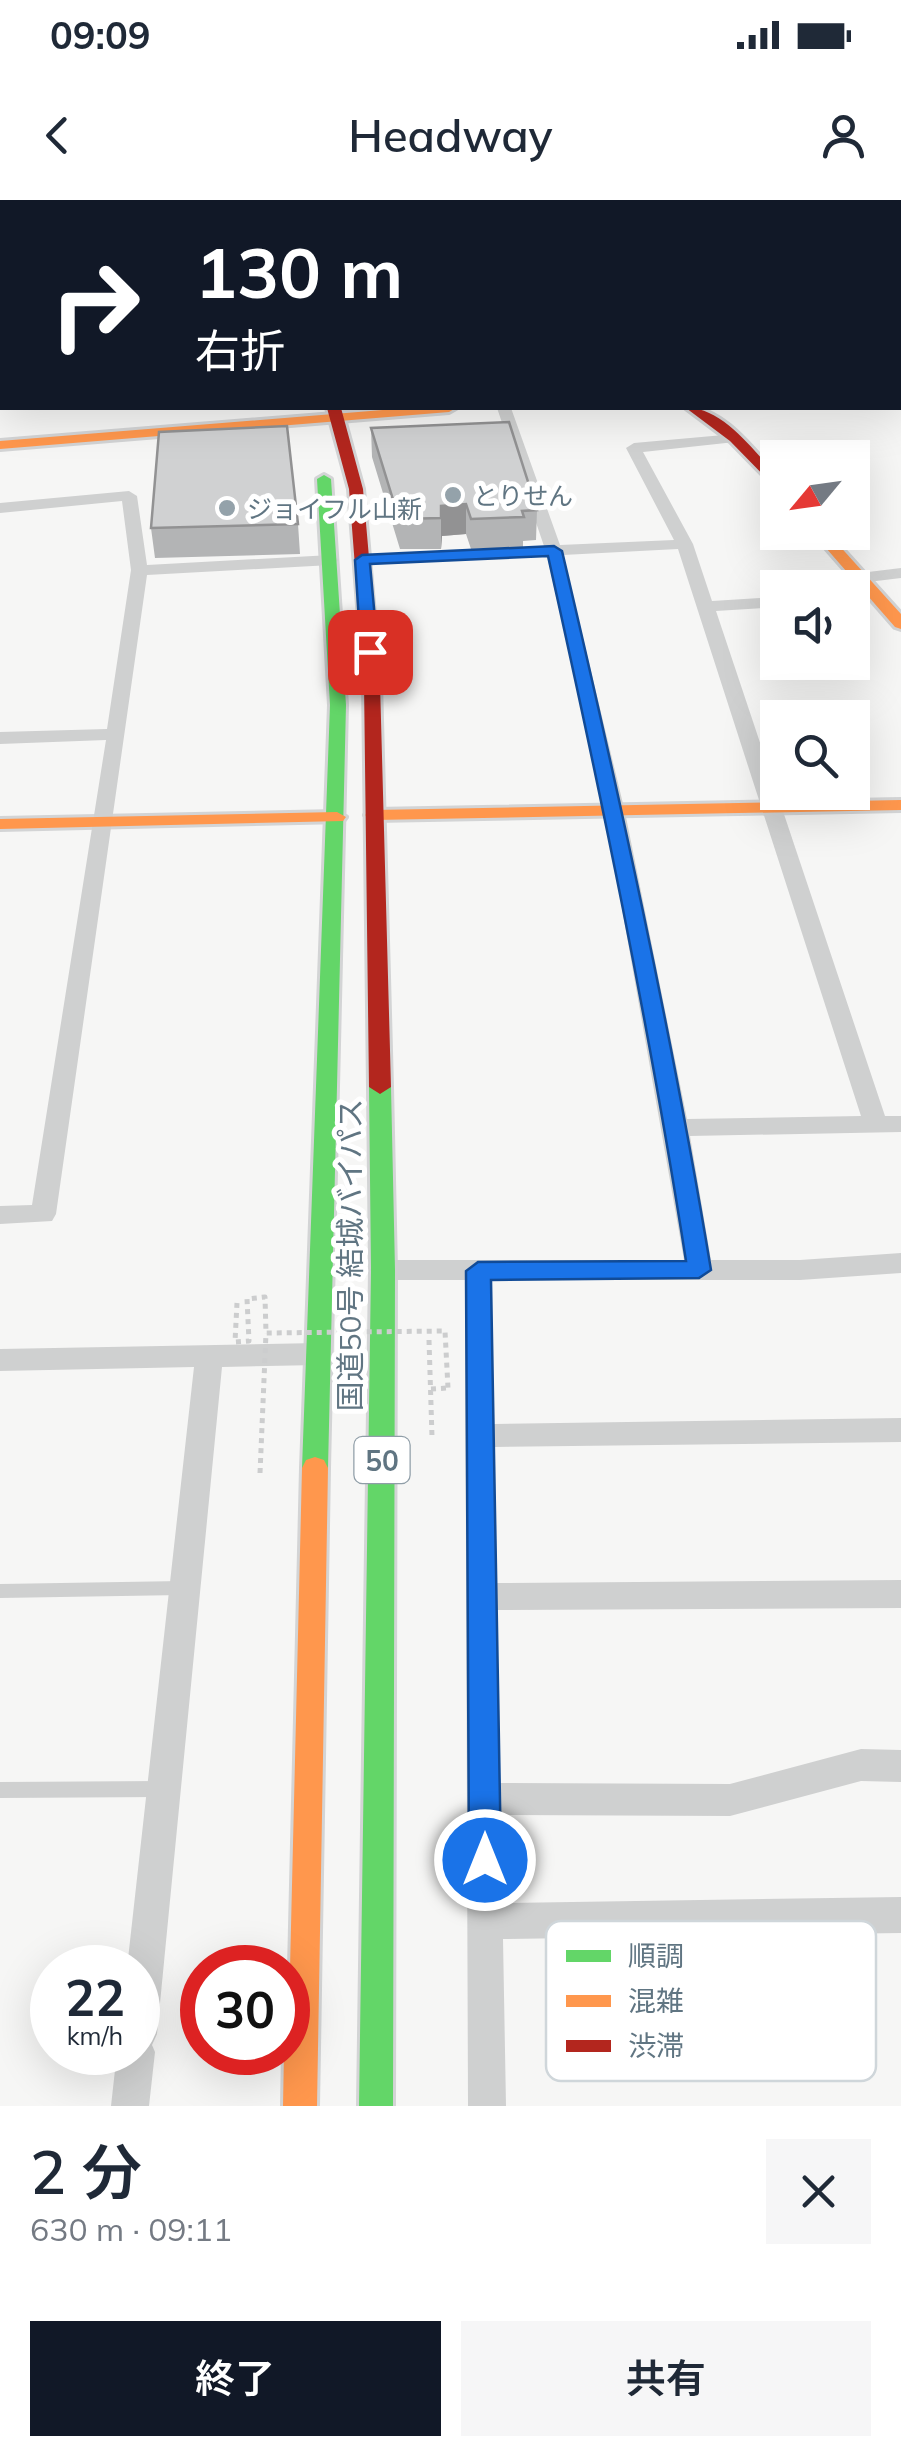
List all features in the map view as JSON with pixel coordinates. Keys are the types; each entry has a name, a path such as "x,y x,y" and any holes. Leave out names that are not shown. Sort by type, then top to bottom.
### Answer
{"main road":[{"path":"0,445 309,412 392,410"},
{"path":"696,410 734,438 760,466"},
{"name":"国道50号 結城バイパス","path":"300,2106 338,705 331,560 318,449 309,412"},
{"name":"国道50号 結城バイパス","path":"336,412 356,488 372,683 383,1270 376,2106"},
{"path":"870,597 901,624"},
{"path":"870,806 901,805"},
{"path":"374,815 760,808"},
{"path":"0,824 337,818"}],"street":[{"path":"505,410 554,551 614,812 676,1128 699,1270"},
{"path":"734,438 634,448 685,544 760,771"},
{"path":"0,508 129,496 139,570 105,821 43,1214 0,1215"},
{"path":"362,560 685,544"},
{"path":"139,570 331,560"},
{"path":"870,588 901,572"},
{"path":"706,607 760,603"},
{"path":"0,738 115,734"},
{"path":"773,810 875,1123"},
{"path":"676,1128 901,1124"},
{"path":"383,1270 800,1270 901,1263"},
{"path":"478,1271 487,2106"},
{"path":"0,1360 318,1354"},
{"path":"147,1945 209,1355"},
{"path":"480,1436 901,1430"},
{"path":"482,1597 901,1594"},
{"path":"484,1800 730,1800 861,1766 901,1766"},
{"path":"485,1921 901,1915"},
{"path":"130,2106 133,2075"}],"lane":[{"path":"0,1591 185,1588"},
{"path":"0,1790 164,1789"}],"path":[{"path":"237,1304 235,1342 250,1340 247,1300 265,1297 260,1473"},
{"path":"266,1333 445,1331 448,1388 431,1389"},
{"path":"429,1340 432,1436"}],"building":[{"name":"とりせん","path":"509,422 537,510 522,511 524,517 471,519 466,504 441,506 441,518 399,519 371,428"},
{"name":"ジョイフル山新","path":"287,426 298,524 151,528 159,432"}],"traffic: fast":[{"path":"315,1468 338,705 324,479"},
{"path":"376,2106 383,1270 380,1087"}],"traffic: slow":[{"path":"0,445 425,410"},
{"path":"835,550 901,624"},
{"path":"374,815 901,805"},
{"path":"0,824 337,817"},
{"path":"300,2106 315,1468"}],"traffic: jam":[{"path":"335,410 356,489 372,683 380,1087"},
{"path":"696,410 735,438 760,466"}],"place":[{"name":"とりせん","path":"453,495"},
{"name":"ジョイフル山新","path":"227,508"}],"route":[{"path":"370,652 362,560 554,551 614,812 676,1128 699,1270 478,1271 485,1860"}]}
